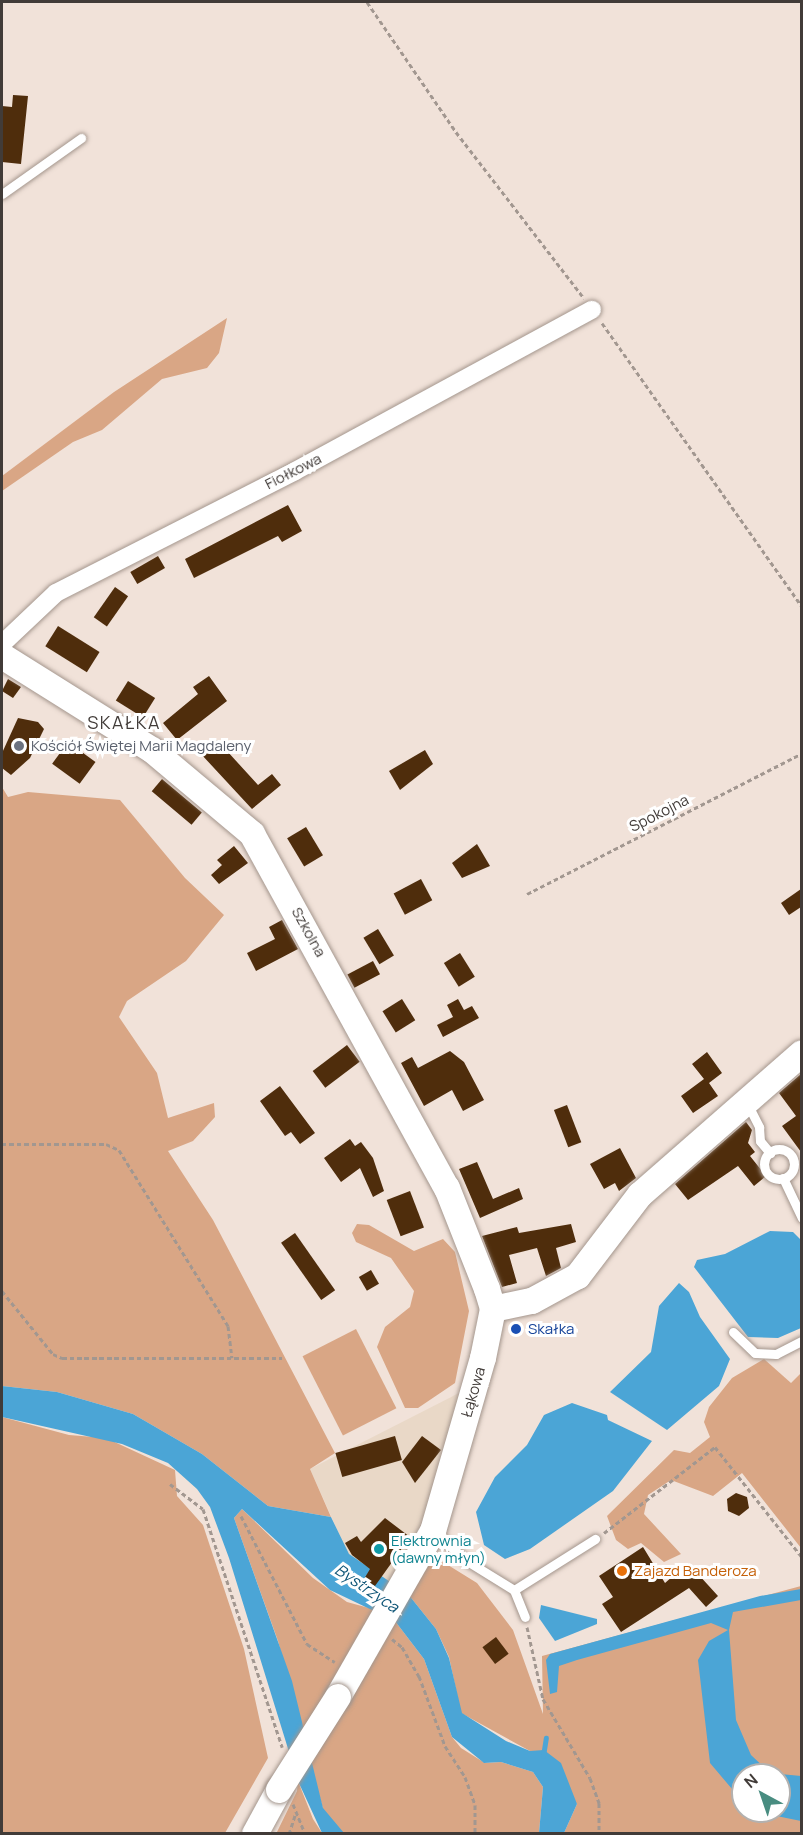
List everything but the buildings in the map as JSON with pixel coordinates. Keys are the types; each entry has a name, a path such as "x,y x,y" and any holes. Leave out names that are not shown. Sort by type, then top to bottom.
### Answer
{"street":[{"name":"Fiołkowa","path":"2,644 57,593 316,460 592,310"},
{"name":"Szkolna","path":"2,656 152,750 252,834 447,1188 494,1309"},
{"path":"494,1309 532,1301 579,1276 640,1195 801,1053"},
{"name":"Łąkowa","path":"255,1833 285,1795 352,1671 382,1623 433,1531 494,1309"}],"lane":[{"path":"2,194 81,138"},
{"path":"744,1101 759,1127 760,1141 770,1153"},
{"path":"783,1178 798,1162 785,1150 770,1153 765,1160 767,1172 783,1178 801,1210"},
{"path":"733,1332 755,1353 776,1354 801,1341"},
{"path":"433,1531 467,1561 514,1590 525,1617"},
{"path":"514,1590 595,1539"}],"path":[{"name":"Spokojna","path":"527,894 801,753"},
{"path":"2,1144 106,1144 119,1150 228,1326 232,1358"},
{"path":"2,1292 53,1354 62,1358 282,1358"},
{"path":"595,1539 715,1447 801,1557"},
{"path":"170,1484 203,1509 285,1758"},
{"path":"241,1516 307,1644 352,1671"},
{"path":"525,1617 543,1699 590,1778 599,1803 599,1833"},
{"path":"382,1623 402,1647 419,1676 445,1746 465,1777 475,1805 475,1833"},
{"path":"285,1795 296,1812 304,1833"},
{"path":"289,1833 296,1812"}],"shaded area":[{"path":"227,318 219,353 207,368 162,379 102,430 73,442 2,491 2,476 114,392"},
{"path":"2,787 8,797 28,792 120,800 185,878 224,915 186,961 127,1001 119,1017 157,1073 168,1118 214,1103 215,1117 193,1141 168,1151 213,1220 335,1453 310,1469 331,1517 268,1506 202,1454 133,1414 57,1392 2,1386"},
{"path":"357,1224 369,1225 414,1251 443,1239 455,1252 469,1311 455,1383 418,1408 405,1408 377,1347 385,1327 410,1307 414,1291 391,1258 356,1242 352,1233"},
{"path":"356,1329 396,1408 343,1436 303,1356"},
{"path":"764,1359 791,1383 801,1373 801,1548 742,1473 713,1496 671,1480 648,1495 644,1514 681,1554 664,1562 641,1543 628,1549 616,1540 607,1516 674,1450 690,1453 710,1437 704,1422 709,1407 732,1378"},
{"path":"461,1392 421,1531 371,1626 340,1536 310,1469"},
{"path":"2,1417 69,1435 106,1438 175,1470 177,1496 203,1525 244,1649 268,1758 225,1833 2,1833"},
{"path":"242,1509 313,1578 347,1602 380,1611 395,1621 424,1659 452,1737 461,1748 485,1763 501,1762 533,1772 543,1787 539,1833 344,1834 336,1827 323,1809 278,1641 234,1518"},
{"path":"435,1557 477,1583 513,1630 543,1714 542,1656 801,1586 801,1833 564,1833 577,1804 530,1751 461,1713 449,1657 436,1629 408,1594"},
{"path":"298,1781 313,1819 322,1833 276,1834 297,1791"}],"water":[{"path":"770,1231 793,1232 801,1240 801,1328 778,1338 748,1337 694,1267 697,1260 725,1254"},
{"path":"679,1283 689,1292 700,1317 730,1359 719,1386 667,1430 610,1392 651,1352 659,1306"},
{"name":"Bystrzyca","path":"2,1386 57,1392 133,1414 202,1454 268,1506 331,1517 349,1554 408,1594 436,1629 449,1658 462,1713 506,1741 530,1751 544,1750 561,1763 577,1804 564,1833 539,1833 543,1787 533,1772 501,1762 484,1763 452,1737 424,1659 395,1621 330,1590 242,1509 234,1518 292,1681 323,1808 344,1833 322,1833 298,1781 229,1558 210,1507 197,1489 168,1463 122,1444 2,1417"},
{"path":"572,1403 607,1415 608,1420 652,1441 613,1491 530,1549 505,1559 484,1545 476,1512 495,1477 527,1445 544,1415"},
{"path":"801,1589 801,1600 733,1612 729,1630 736,1720 751,1755 759,1763 731,1763 731,1788 710,1763 698,1660 709,1641 728,1630 711,1623 559,1666 557,1692 550,1694 546,1660 550,1654 760,1596"},
{"path":"541,1605 597,1619 597,1624 555,1641 539,1618"},
{"path":"791,1775 801,1776 801,1821 791,1819"}],"waterway":[{"path":"543,1756 546,1738"}],"place":[{"name":"Kościół Świętej Marii Magdaleny","path":"19,746"},
{"name":"Skałka","path":"516,1329"},
{"name":"Elektrownia (dawny młyn)","path":"379,1549"},
{"name":"Zajazd Banderoza","path":"622,1571"}],"district":[{"name":"SKAŁKA","path":"124,722"}]}
